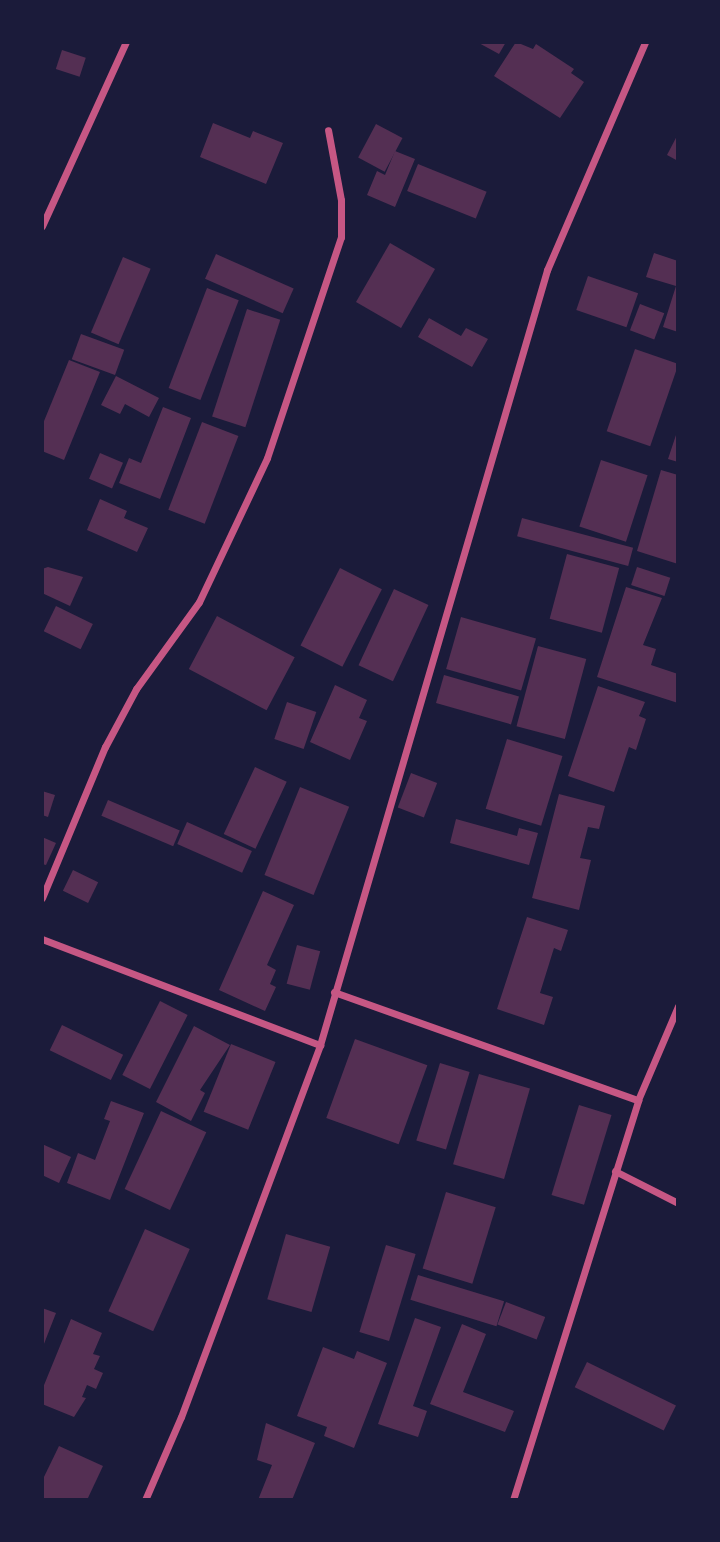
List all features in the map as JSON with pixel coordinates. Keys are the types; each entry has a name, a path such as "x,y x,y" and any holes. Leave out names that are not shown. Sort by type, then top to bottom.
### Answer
{"street":[{"path":"42,226 126,42"},
{"path":"145,1500 181,1417 320,1045 547,270 645,42"},
{"path":"42,898 105,747 136,689 199,601 267,458 341,237 341,200 328,130"},
{"path":"42,939 320,1045"},
{"path":"334,992 638,1100"},
{"path":"513,1500 638,1100 678,1006"},
{"path":"615,1171 678,1203"}],"building":[{"path":"477,42 506,42 499,54"},
{"path":"516,42 533,49 536,44 574,69 571,73 584,82 560,118 494,76"},
{"path":"62,50 86,58 80,77 56,69"},
{"path":"213,123 250,138 253,131 283,143 266,184 200,157"},
{"path":"376,124 402,138 385,172 358,158"},
{"path":"678,134 678,161 667,155"},
{"path":"395,151 415,159 395,207 367,195 377,171 385,175"},
{"path":"418,164 487,192 476,219 407,191"},
{"path":"390,243 435,269 401,328 356,302"},
{"path":"654,253 678,261 678,332 663,327 676,286 646,277"},
{"path":"216,254 294,289 283,313 205,279"},
{"path":"123,257 151,269 119,344 91,332"},
{"path":"588,276 638,293 626,327 576,310"},
{"path":"207,288 239,300 200,400 169,388"},
{"path":"640,304 664,313 654,339 630,330"},
{"path":"247,309 280,320 245,427 212,416"},
{"path":"429,318 461,336 466,328 488,339 472,367 418,337"},
{"path":"81,334 124,350 115,375 72,359"},
{"path":"635,349 678,364 650,446 607,431"},
{"path":"69,360 100,372 64,460 42,451 42,426"},
{"path":"116,376 159,398 149,417 125,404 120,414 101,405"},
{"path":"163,407 191,418 160,499 119,483 129,458 141,463"},
{"path":"202,422 238,436 205,524 168,510"},
{"path":"678,429 678,462 668,459"},
{"path":"100,453 123,463 112,489 89,479"},
{"path":"601,460 648,475 626,542 579,527"},
{"path":"661,470 678,475 678,564 637,551"},
{"path":"100,499 127,511 124,518 148,528 137,552 87,530"},
{"path":"522,518 633,548 628,566 517,536"},
{"path":"567,554 619,568 602,633 550,619"},
{"path":"48,567 83,577 70,606 42,593 42,569"},
{"path":"637,567 670,578 664,596 631,585"},
{"path":"340,568 382,589 342,667 301,646"},
{"path":"626,587 662,598 643,645 656,649 651,665 678,674 678,703 597,677"},
{"path":"394,589 428,605 393,681 359,665"},
{"path":"56,606 93,624 81,649 44,631"},
{"path":"217,616 295,657 267,710 189,669"},
{"path":"461,617 536,638 521,690 446,669"},
{"path":"538,646 586,659 565,739 517,726"},
{"path":"444,675 519,696 511,724 436,703"},
{"path":"335,685 367,700 359,718 367,721 350,760 310,742"},
{"path":"598,686 645,702 639,716 646,719 636,750 629,747 614,792 568,776"},
{"path":"287,702 316,712 304,749 274,739"},
{"path":"507,739 562,756 541,826 486,809"},
{"path":"255,767 287,782 255,849 224,834"},
{"path":"411,773 437,783 424,818 398,808"},
{"path":"300,787 349,807 314,895 264,875"},
{"path":"42,791 55,795 48,817 42,815"},
{"path":"559,794 605,806 599,829 588,827 580,858 591,860 579,910 532,898"},
{"path":"108,800 180,830 173,846 101,816"},
{"path":"456,819 517,836 519,828 538,833 529,865 450,843"},
{"path":"187,822 252,851 242,873 177,844"},
{"path":"42,837 56,843 46,865 42,864"},
{"path":"73,870 98,882 88,903 63,891"},
{"path":"263,891 294,905 267,965 276,970 270,984 276,987 265,1011 219,990"},
{"path":"527,917 568,930 561,951 554,948 540,993 553,997 544,1025 497,1009"},
{"path":"297,945 320,951 310,990 287,984"},
{"path":"160,1001 188,1015 150,1089 122,1075"},
{"path":"62,1025 123,1055 111,1080 50,1050"},
{"path":"194,1026 230,1045 200,1090 205,1093 191,1121 156,1102"},
{"path":"355,1039 427,1065 399,1144 326,1118"},
{"path":"231,1044 276,1062 248,1130 204,1112"},
{"path":"440,1063 470,1072 446,1150 416,1140"},
{"path":"479,1074 530,1089 504,1179 453,1164"},
{"path":"111,1101 144,1113 110,1200 67,1183 78,1153 95,1160 110,1121 104,1119"},
{"path":"579,1105 612,1115 584,1205 552,1195"},
{"path":"161,1111 206,1132 170,1210 125,1189"},
{"path":"42,1144 71,1157 59,1183 42,1175"},
{"path":"446,1192 496,1207 472,1284 423,1269"},
{"path":"145,1229 190,1249 153,1331 108,1311"},
{"path":"286,1234 330,1247 311,1312 267,1299"},
{"path":"386,1245 416,1254 389,1341 359,1332"},
{"path":"418,1275 504,1301 496,1326 410,1300"},
{"path":"506,1302 545,1317 537,1339 497,1324"},
{"path":"42,1308 56,1313 42,1349"},
{"path":"415,1318 441,1327 413,1406 427,1411 418,1437 378,1424"},
{"path":"71,1319 102,1333 93,1354 100,1356 94,1369 103,1373 96,1389 87,1385 82,1397 86,1398 74,1417 42,1404 42,1390"},
{"path":"462,1324 486,1334 463,1392 514,1411 505,1432 430,1404"},
{"path":"323,1347 354,1359 357,1351 387,1363 354,1448 324,1436 327,1427 297,1416"},
{"path":"587,1362 676,1405 664,1431 575,1387"},
{"path":"266,1423 315,1443 292,1500 258,1500 272,1465 257,1460"},
{"path":"59,1446 103,1466 87,1500 42,1500 42,1481"}]}
